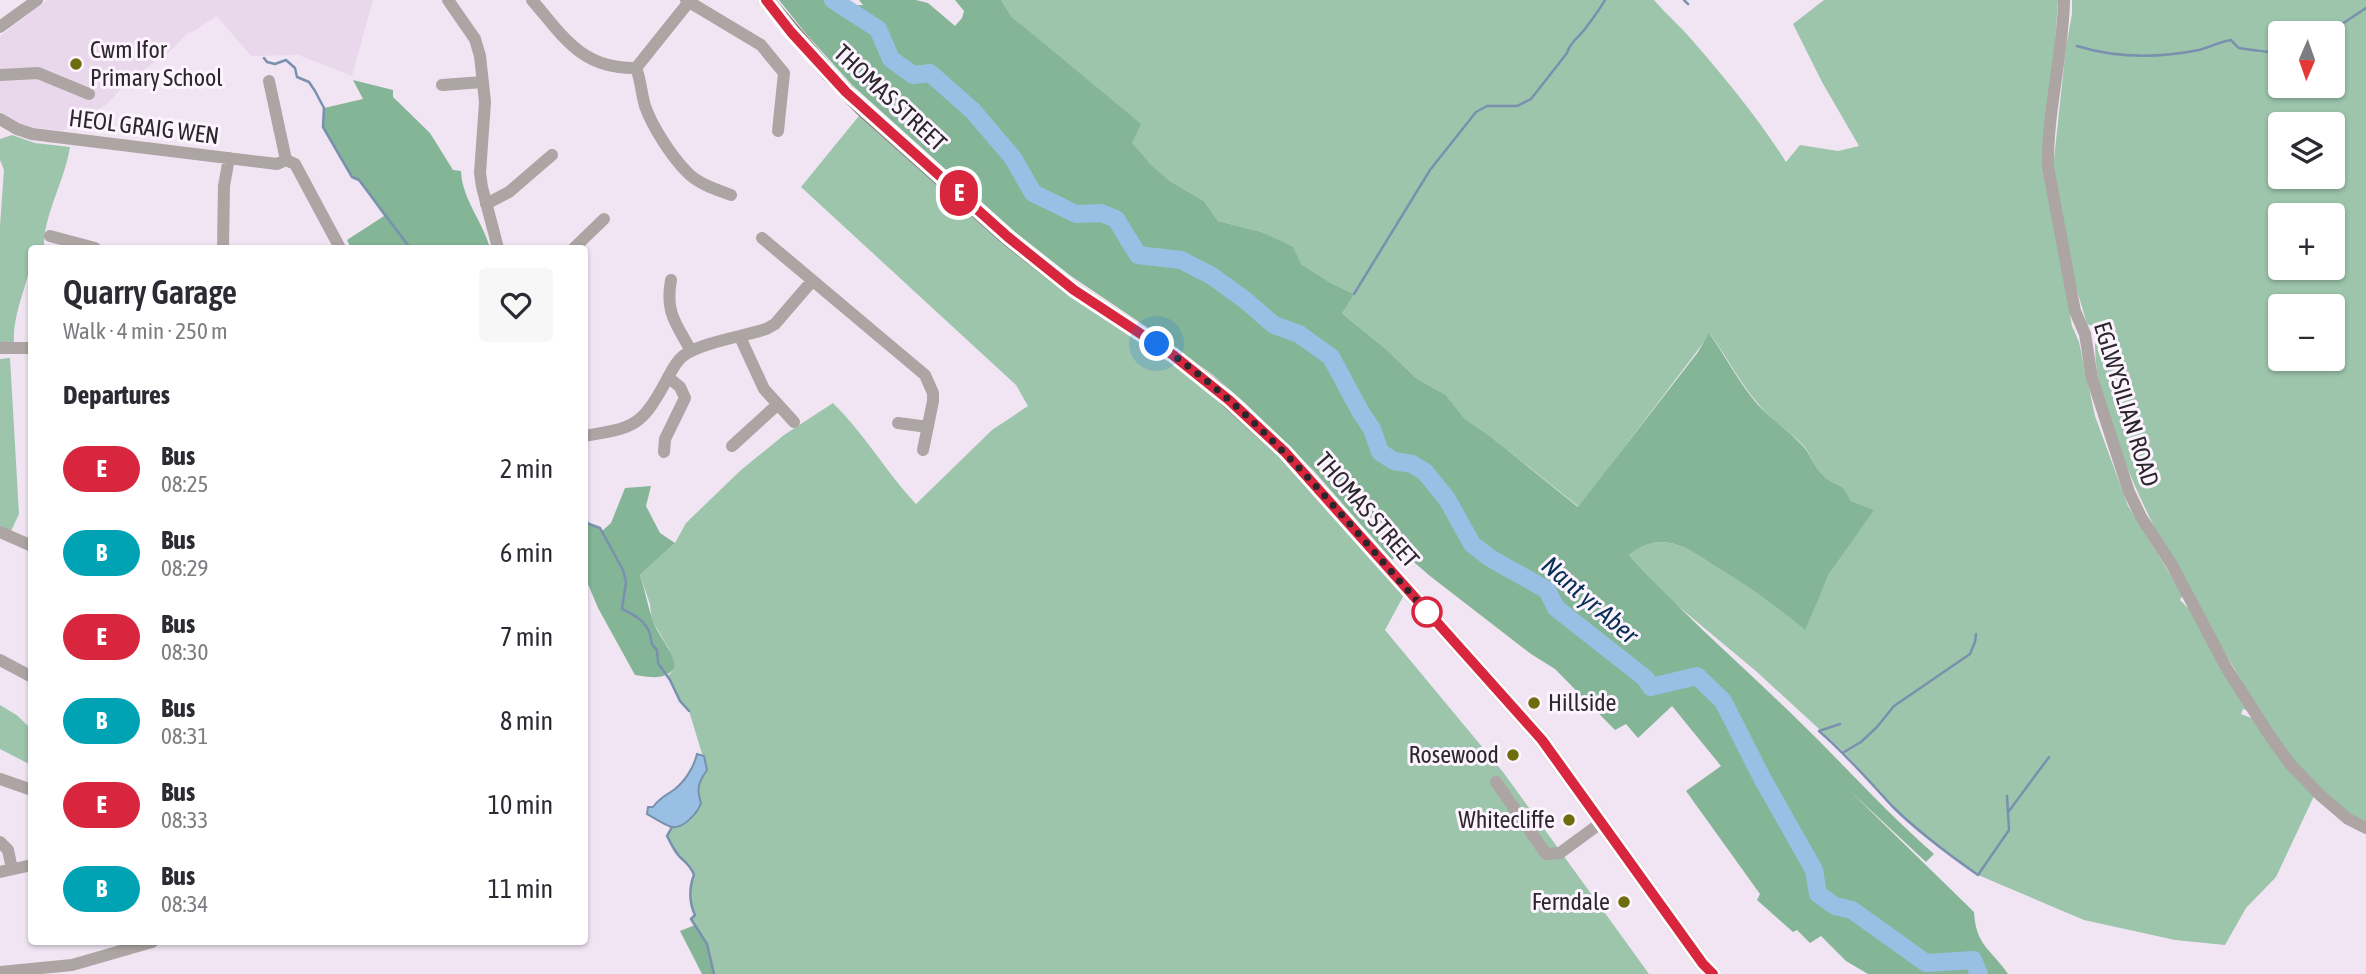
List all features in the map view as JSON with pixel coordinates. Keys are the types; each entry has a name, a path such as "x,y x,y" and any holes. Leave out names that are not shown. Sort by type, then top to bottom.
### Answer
{"main road":[{"name":"THOMAS STREET","path":"766,0 791,32 846,92 1008,237 1074,290 1173,355 1232,402 1285,452 1542,740 1703,964 1713,974"}],"street":[{"path":"0,27 37,0"},
{"path":"448,0 475,39 483,82 485,122 480,173 497,245"},
{"path":"532,0 585,57 605,64 636,68"},
{"name":"EGLWYSILIAN ROAD","path":"2064,0 2048,167 2075,310 2085,334 2092,377 2129,492 2172,565 2227,669 2277,746 2290,764 2320,794 2348,819 2366,828"},
{"path":"636,68 687,1 761,45 784,73 778,131"},
{"path":"636,68 645,106 665,143 687,173 706,185 731,195"},
{"path":"0,75 38,73 89,94"},
{"path":"269,81 286,160 295,164 339,245"},
{"path":"442,85 483,82"},
{"name":"HEOL GRAIG WEN","path":"0,119 32,134 278,164 286,160"},
{"path":"0,134 17,129"},
{"path":"486,204 509,192 552,155"},
{"path":"223,245 224,186 229,158"},
{"path":"576,245 598,219"},
{"path":"50,236 84,245"},
{"path":"762,238 925,375 933,393 933,407 923,450"},
{"path":"671,280 668,297 670,312 691,351"},
{"path":"588,435 633,425 651,409 676,363 691,351 775,324 812,281"},
{"path":"740,337 759,381 794,422"},
{"path":"0,348 28,348"},
{"path":"664,452 665,439 685,398 680,387 668,376"},
{"path":"733,446 777,405"},
{"path":"898,423 928,427"},
{"path":"0,531 28,544"},
{"path":"0,660 28,675"},
{"path":"0,779 28,789"},
{"path":"1496,782 1546,854 1560,853 1602,822"},
{"path":"0,842 8,850 6,871 28,866"},
{"path":"0,972 72,965 142,945"}],"shaded area":[{"name":"Cwm Ifor Primary School","path":"47,0 373,0 352,76 298,55 251,56 217,16 189,32 160,61 159,59 144,70 134,81 129,80 107,104 62,131 22,126 0,111 0,36"}],"green space":[{"path":"779,0 833,0 843,6 863,5 859,0 916,0 928,3 955,26 964,11 955,0 1001,0 1012,17 1141,124 1132,143 1151,165 1170,181 1204,201 1218,221 1262,232 1293,247 1301,264 1354,294 1342,313 1416,378 1446,395 1465,419 1578,507 1698,352 1709,333 1751,397 1802,445 1821,473 1842,487 1851,501 1874,510 1829,574 1805,630 1753,591 1684,547 1667,542 1654,543 1642,546 1629,555 1692,620 1934,854 1926,862 1850,791 1974,912 1981,940 2008,974 1868,974 1846,961 1821,936 1810,943 1797,930 1793,932 1757,900 1760,894 1686,791 1721,766 1672,706 1638,738 1626,724 1615,730 1555,669 1531,654 1401,551 1392,560 1313,470 1246,404 1213,375 1071,276 1015,232 852,85"},
{"path":"1001,0 1654,0 1729,84 1786,162 1800,145 1838,151 1859,146 1793,24 1824,0 2058,0 2046,180 2072,326 2079,342 2095,416 2128,506 2183,595 2180,600 2189,609 2250,711 2243,709 2241,714 2254,719 2314,796 2276,877 2246,908 2225,945 2175,940 2084,920 1978,875 1919,830 1893,806 1844,752 1757,672 1672,601 1629,555 1653,542 1667,542 1684,547 1753,591 1804,629 1829,574 1873,510 1851,501 1842,487 1821,473 1803,445 1769,416 1752,397 1710,334 1579,507 1465,419 1446,395 1416,378 1341,312 1354,294 1301,264 1276,239 1262,232 1218,221 1204,201 1170,181 1150,165 1051,50 1012,17"},
{"path":"2072,0 2366,0 2366,823 2344,810 2313,783 2287,753 2256,707 2169,555 2142,502 2114,435 2102,397 2095,357 2095,344 2106,332 2087,324 2072,273 2053,168"},
{"path":"353,80 393,90 393,97 430,133 453,170 461,171 465,191 489,245 350,245 347,240 384,216 359,181 352,177 323,127 324,108 363,99"},
{"path":"867,106 1067,278 1267,427 1411,582 1385,630 1503,772 1649,974 714,974 707,944 691,919 695,915 690,895 694,875 692,868 678,855 667,836 672,827 677,827 701,803 699,785 707,770 689,711 680,701 668,676 675,668 669,649 652,620 650,604 640,575 675,543 686,523 741,470 784,435 833,403 916,504 992,430 1028,406 1016,385 801,187"},
{"path":"12,135 35,143 70,147 50,211 44,245 28,245 28,273 16,319 14,344 0,345 0,225 4,170 0,160 0,139"},
{"path":"10,358 19,514 11,531 0,526 0,359"},
{"path":"651,486 646,506 660,533 675,543 640,575 654,624 674,661 675,668 666,675 656,677 635,675 588,584 588,523 602,531 611,523 625,488"},
{"path":"0,705 28,726 28,763 0,749"},
{"path":"695,925 707,944 714,974 702,974 680,931"}],"water":[{"path":"697,754 704,756 707,770 699,785 701,803 694,815 686,823 672,827 647,814 648,807 653,807 682,782"}],"waterway":[{"name":"Nant yr Aber","path":"833,0 878,29 891,59 913,75 930,73 973,111 1013,158 1033,193 1076,214 1101,213 1116,219 1138,255 1181,260 1212,276 1274,325 1299,334 1331,357 1372,429 1380,452 1394,461 1412,464 1425,472 1447,499 1472,544 1490,558 1547,590 1556,608 1645,678 1651,687 1697,676 1723,701 1762,778 1814,870 1818,894 1835,906 1852,910 1926,963 1973,960 1979,974"},
{"path":"1354,294 1430,170 1476,112 1487,106 1517,106 1531,99 1605,0"},
{"path":"1684,0 1688,4"},
{"path":"2345,22 2366,8"},
{"path":"2077,46 2122,55 2153,55 2199,50 2231,40 2239,48 2268,52"},
{"path":"264,58 275,64 286,60 295,68 297,77 309,82 324,108 323,127 352,177 359,180 408,245"},
{"path":"588,524 600,528 623,570 626,582 622,609 645,625 657,650 658,663 680,701 689,711"},
{"path":"1844,752 1861,742 1894,706 1970,654 1976,634"},
{"path":"1840,724 1819,731 1902,816 1978,875 2009,830 2007,796"},
{"path":"2009,811 2049,757"},
{"path":"672,827 667,836 694,875 690,895 695,915 691,919 707,944 714,974"}],"bus line":[{"name":"E","path":"766,0 791,32 846,92 976,210 1040,265 1173,355 1258,425 1285,452 1542,740 1703,964 1713,974"}],"place":[{"name":"Cwm Ifor Primary School","path":"76,64"},
{"name":"Hillside","path":"1534,703"},
{"name":"Rosewood","path":"1513,755"},
{"name":"Whitecliffe","path":"1569,820"},
{"name":"Ferndale","path":"1624,902"}],"route":[{"path":"1157,344 1258,425 1309,478 1427,612"}]}
